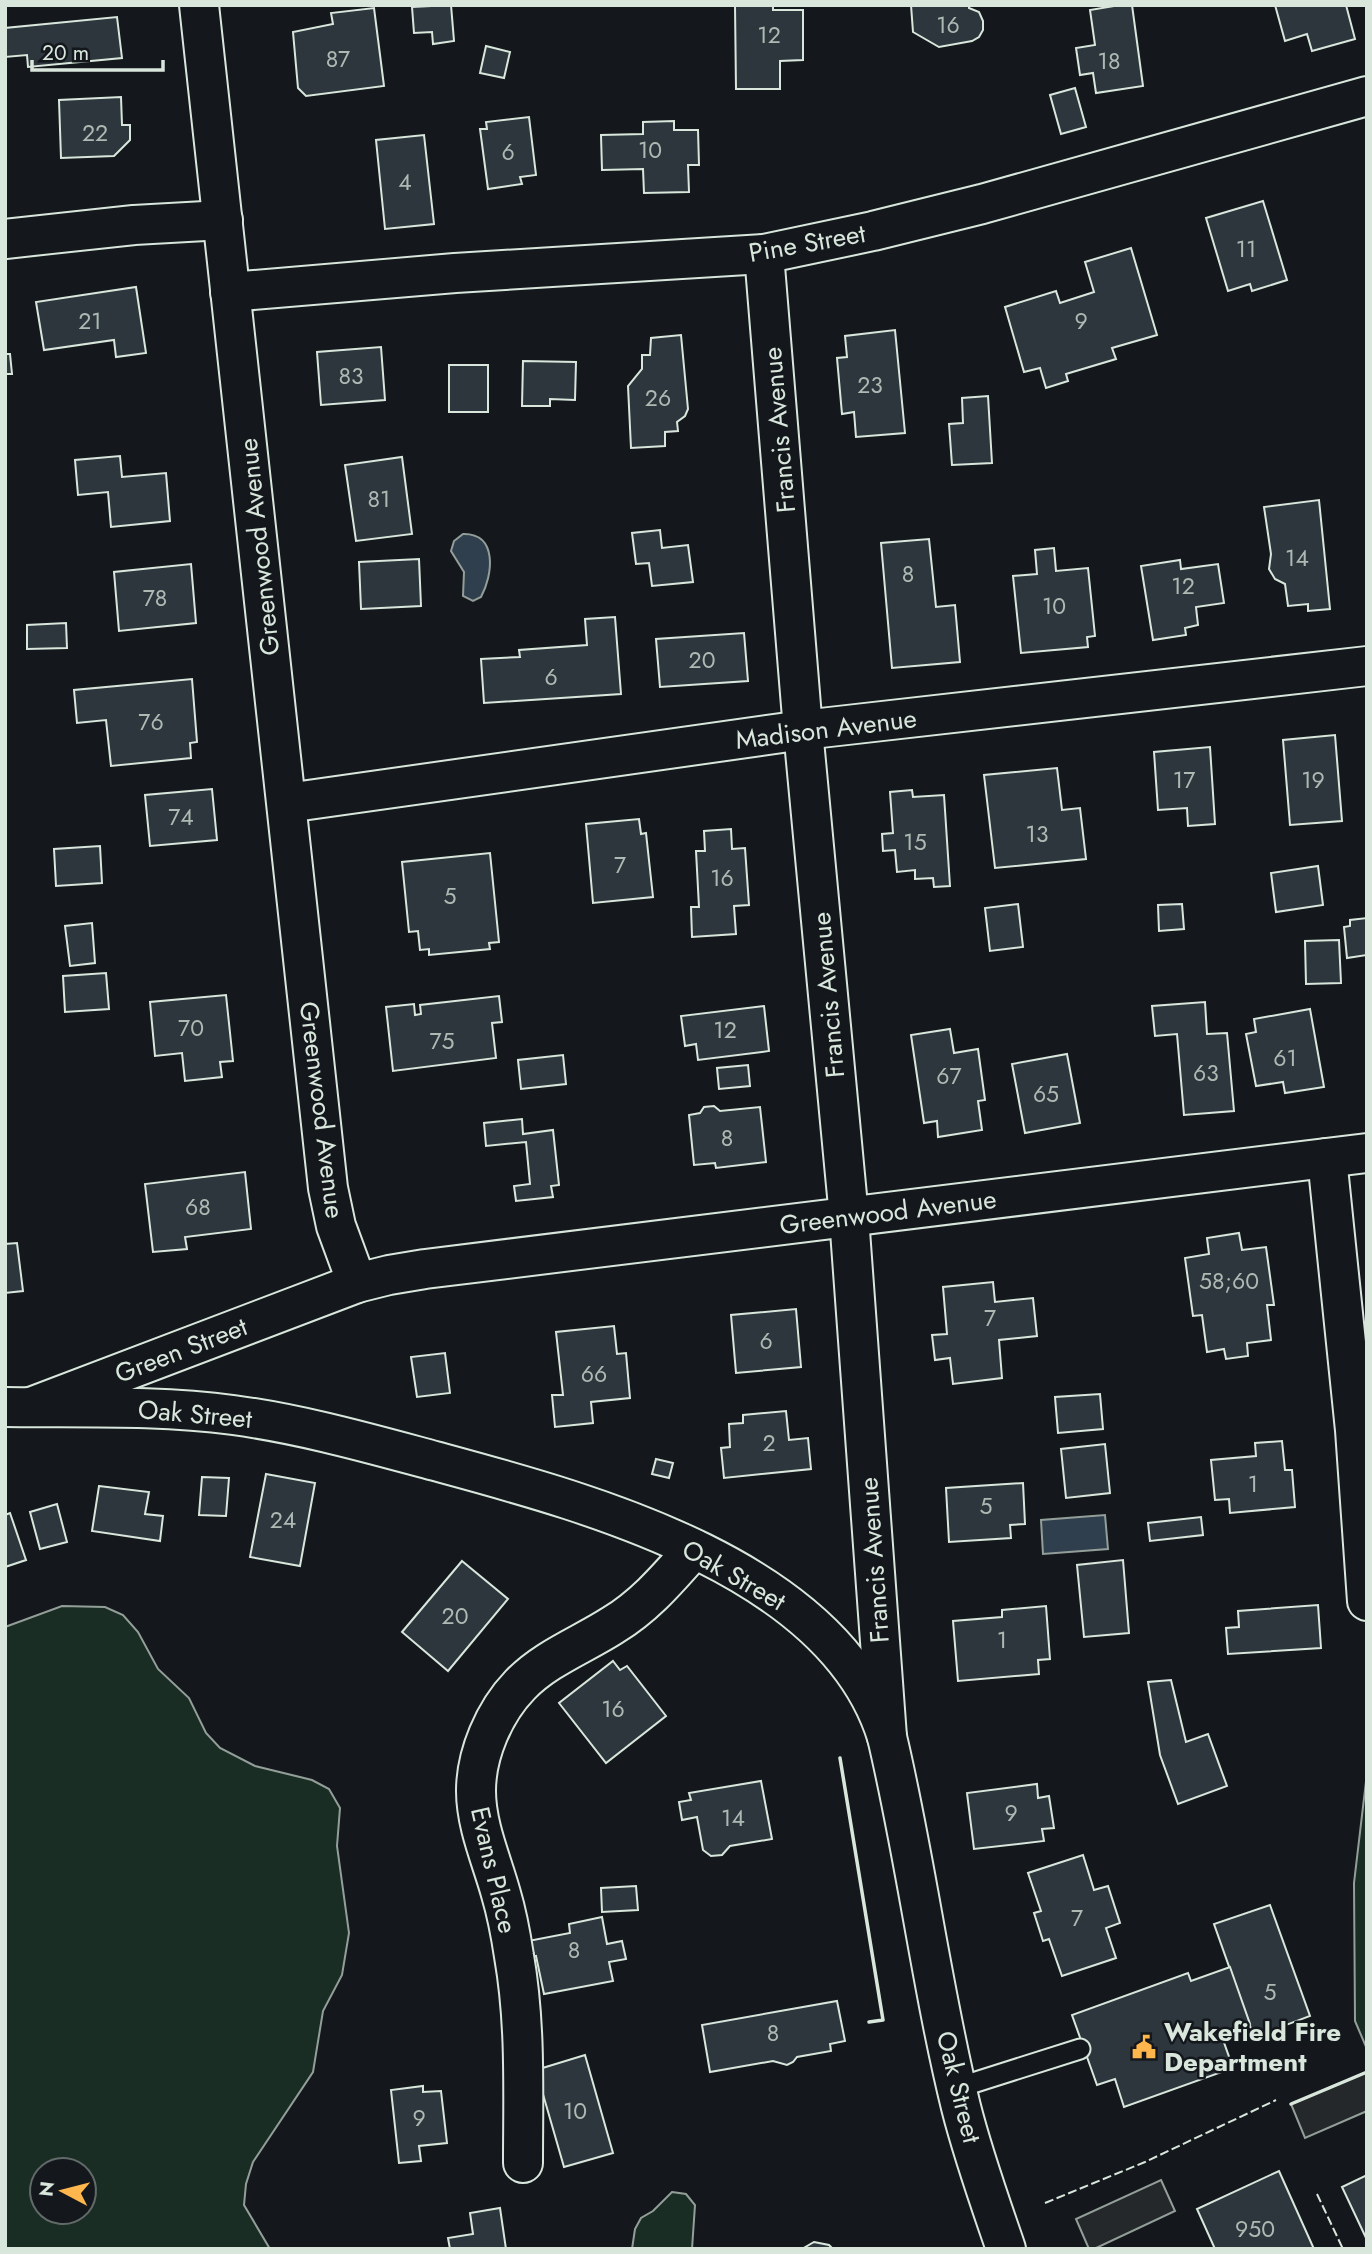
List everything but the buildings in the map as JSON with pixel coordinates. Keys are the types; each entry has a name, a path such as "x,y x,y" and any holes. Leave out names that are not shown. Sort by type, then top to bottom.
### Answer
{"street":[{"name":"Greenwood Avenue","path":"199,5 328,1188 336,1226 357,1283 425,1269 1367,1153"},
{"name":"Pine Street","path":"230,292 455,273 764,254 862,234 982,204 1367,96"},
{"path":"5,239 134,225 223,220"},
{"name":"Francis Avenue","path":"764,254 803,730 849,1217 887,1737"},
{"name":"Madison Avenue","path":"287,803 803,730 1367,666"},
{"path":"1327,1158 1361,1429 1367,1601"},
{"name":"Green Street","path":"13,1410 357,1283"},
{"name":"Oak Street","path":"13,1410 178,1410 273,1421 397,1451 570,1499 694,1549 762,1587 817,1630 859,1675 882,1720 914,1857 957,2088 1006,2249"},
{"name":"Evans Place","path":"523,2163 523,2060 515,1958 503,1898 479,1817 476,1793 485,1744 493,1724 519,1686 536,1671 614,1625 656,1592 694,1549"}],"lane":[{"path":"957,2088 1080,2049"}],"green space":[{"path":"62,1606 105,1607 123,1615 138,1632 158,1669 189,1698 206,1733 220,1748 255,1766 312,1780 329,1789 340,1808 337,1846 349,1933 342,1975 323,2011 313,2072 253,2162 246,2184 244,2205 270,2249 5,2249 5,1627"},
{"path":"1367,1773 1367,2049 1355,2021 1354,1883"},
{"path":"672,2192 686,2194 695,2205 692,2249 632,2249 635,2229 641,2218 653,2211"}],"shaded area":[{"path":"1367,2072 1367,2111 1305,2138 1291,2104"},
{"path":"1161,2180 1175,2211 1089,2249 1076,2219"}],"water":[{"path":"463,534 482,540 490,557 485,588 481,597 473,601 463,596 464,572 451,551 454,541"},
{"path":"1105,1515 1108,1549 1043,1554 1041,1520"}],"fence":[{"path":"1045,2203 1145,2162 1276,2100"},
{"path":"1317,2194 1343,2249"}],"wall":[{"path":"840,1758 883,2020 869,2022"},
{"path":"1291,2104 1367,2072"}],"place":[{"name":"Wakefield Fire Department","path":"1144,2047"}]}
